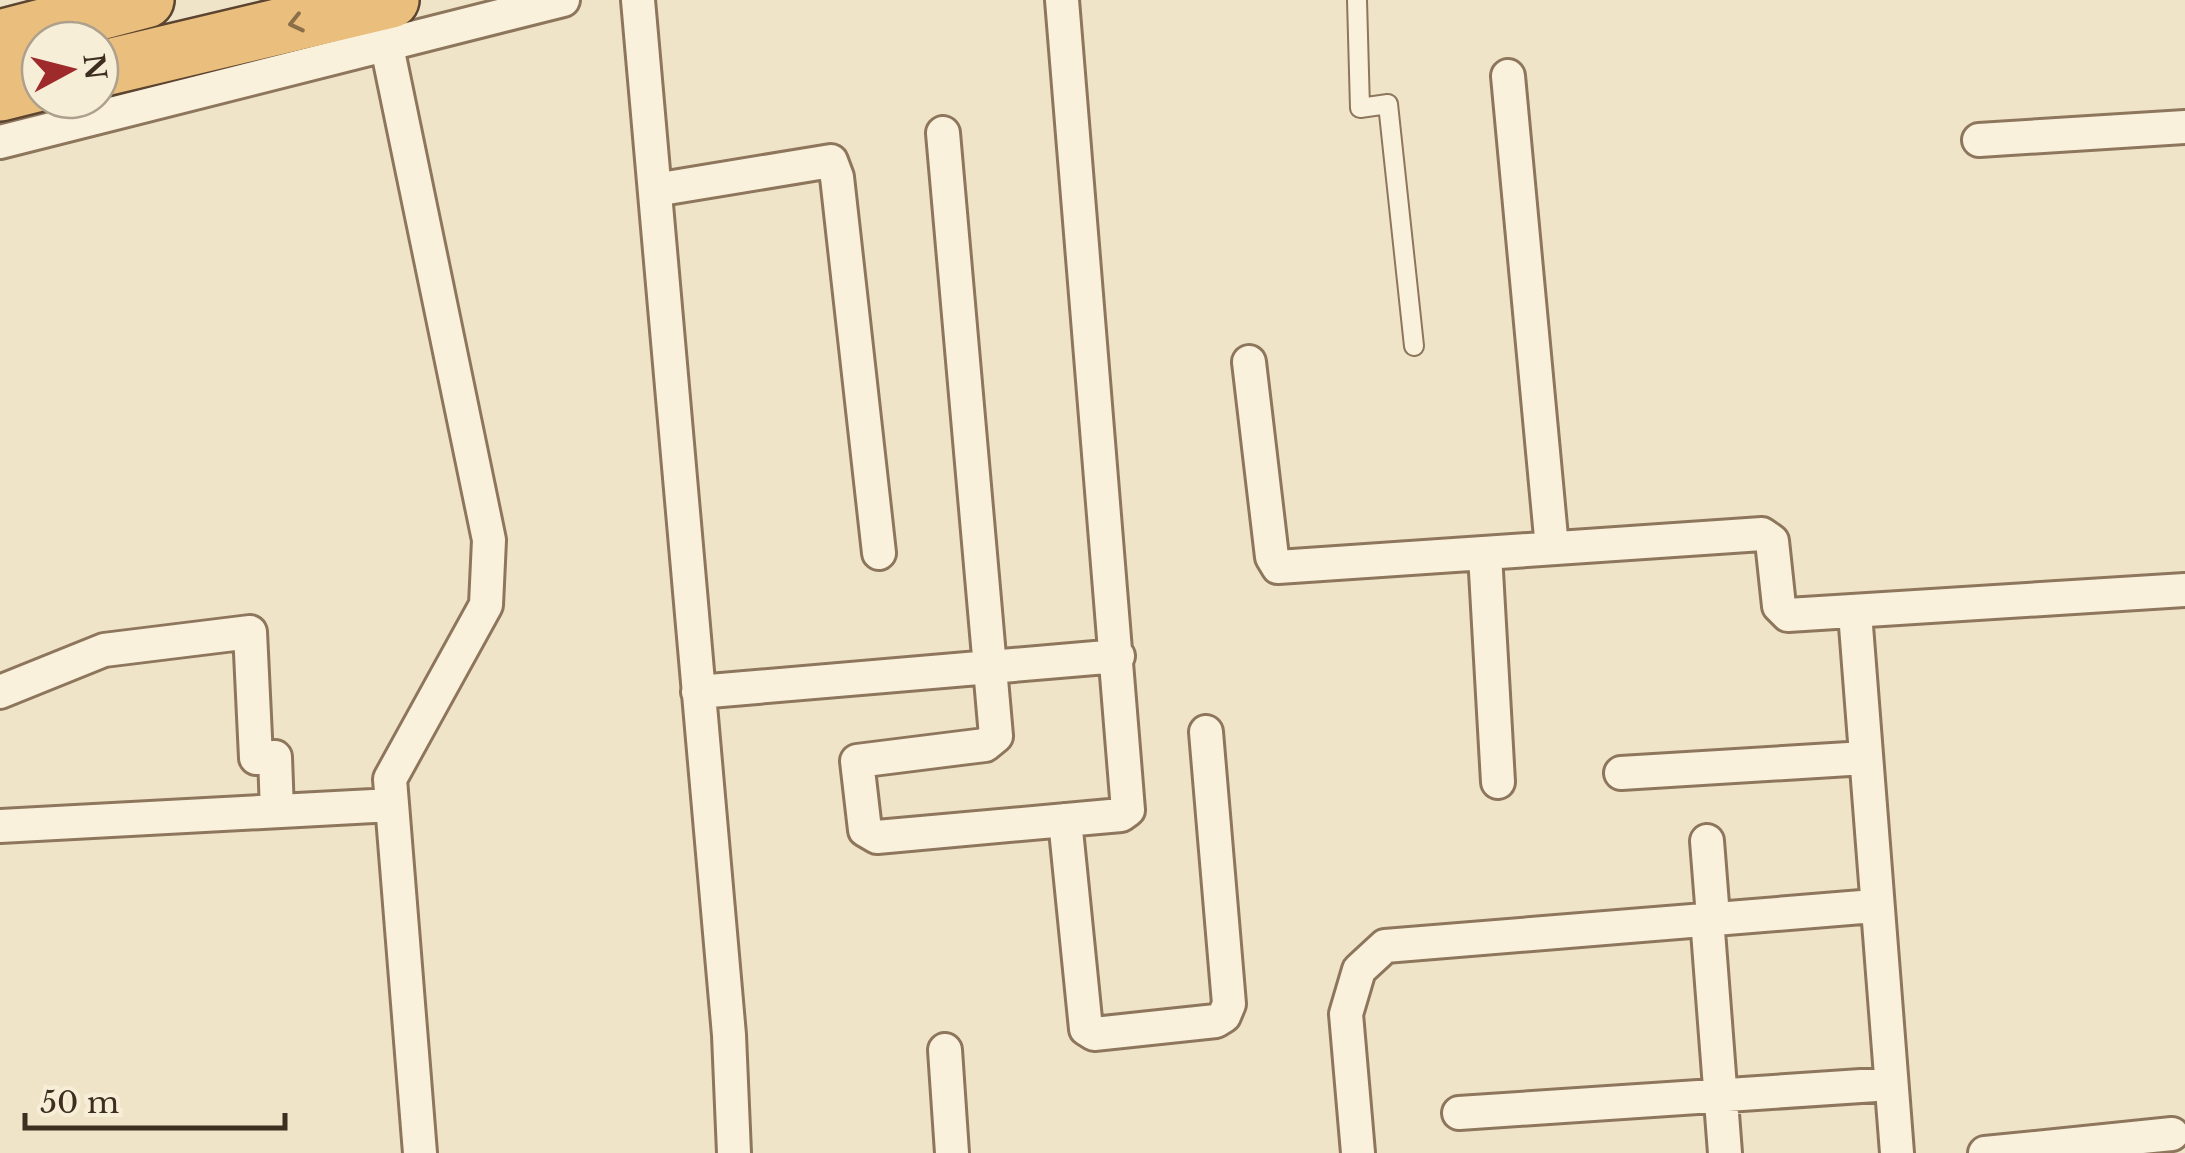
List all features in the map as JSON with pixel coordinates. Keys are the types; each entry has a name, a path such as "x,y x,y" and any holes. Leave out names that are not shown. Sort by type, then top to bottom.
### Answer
{"highway":[{"path":"0,38 146,0"},
{"path":"120,65 385,16"}],"street":[{"path":"0,142 385,16 563,0"},
{"path":"638,0 730,1035 734,1153"},
{"path":"943,133 996,736 992,742 857,760 864,830 877,837 1065,820 1128,810 1062,0"},
{"path":"385,16 489,540 486,605 390,779 420,1153"},
{"path":"1508,76 1552,548"},
{"path":"1979,140 2185,127"},
{"path":"655,190 831,162 837,177 879,553"},
{"path":"1249,362 1272,556 1278,567 1769,536 1782,612 1855,612 2185,590"},
{"path":"1485,554 1498,782"},
{"path":"1855,612 1874,906 1896,1153"},
{"path":"0,692 104,650 250,632 256,758 275,757 277,811"},
{"path":"698,692 1118,656"},
{"path":"1065,820 1089,1033 1216,1022 1224,1016 1228,1004 1206,732"},
{"path":"1621,773 1864,758"},
{"path":"0,826 392,805"},
{"path":"1707,840 1725,1153"},
{"path":"1358,1153 1346,1014 1359,970 1385,946 1874,906"},
{"path":"945,1050 952,1153"},
{"path":"1459,1112 1891,1084"},
{"path":"1986,1153 2172,1134"}],"lane":[{"path":"1357,0 1360,108 1388,104 1414,346"}]}
